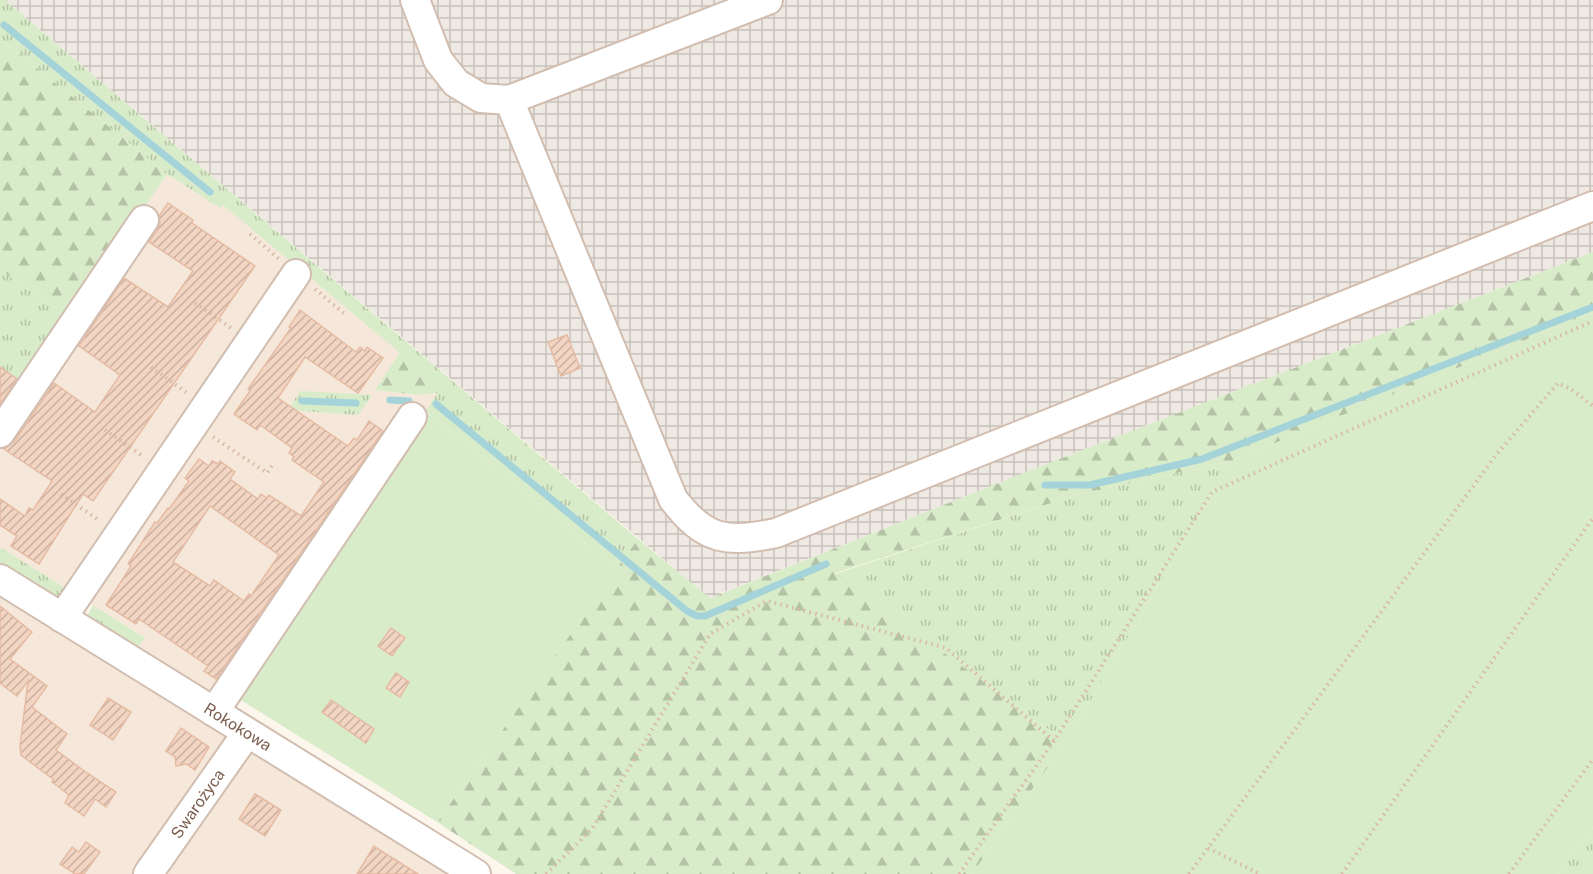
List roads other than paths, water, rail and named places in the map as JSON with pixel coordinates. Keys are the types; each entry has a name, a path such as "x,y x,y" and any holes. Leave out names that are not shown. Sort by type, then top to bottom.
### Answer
{"street":[{"path":"416,0 438,60 456,83 481,98 509,100 768,0"},
{"path":"509,100 673,499 689,520 714,535 745,539 787,529 1593,206"},
{"path":"0,434 144,220"},
{"path":"62,618 296,274"},
{"path":"214,712 412,417"},
{"name":"Rokokowa","path":"0,579 476,874"},
{"name":"Swarożyca","path":"148,874 247,733"}],"waterway":[{"path":"4,25 210,192"},
{"path":"1045,485 1090,485 1202,459 1593,307"},
{"path":"390,400 409,401"},
{"path":"302,401 356,403"},
{"path":"436,404 687,611 697,616 705,616 826,564"}]}
